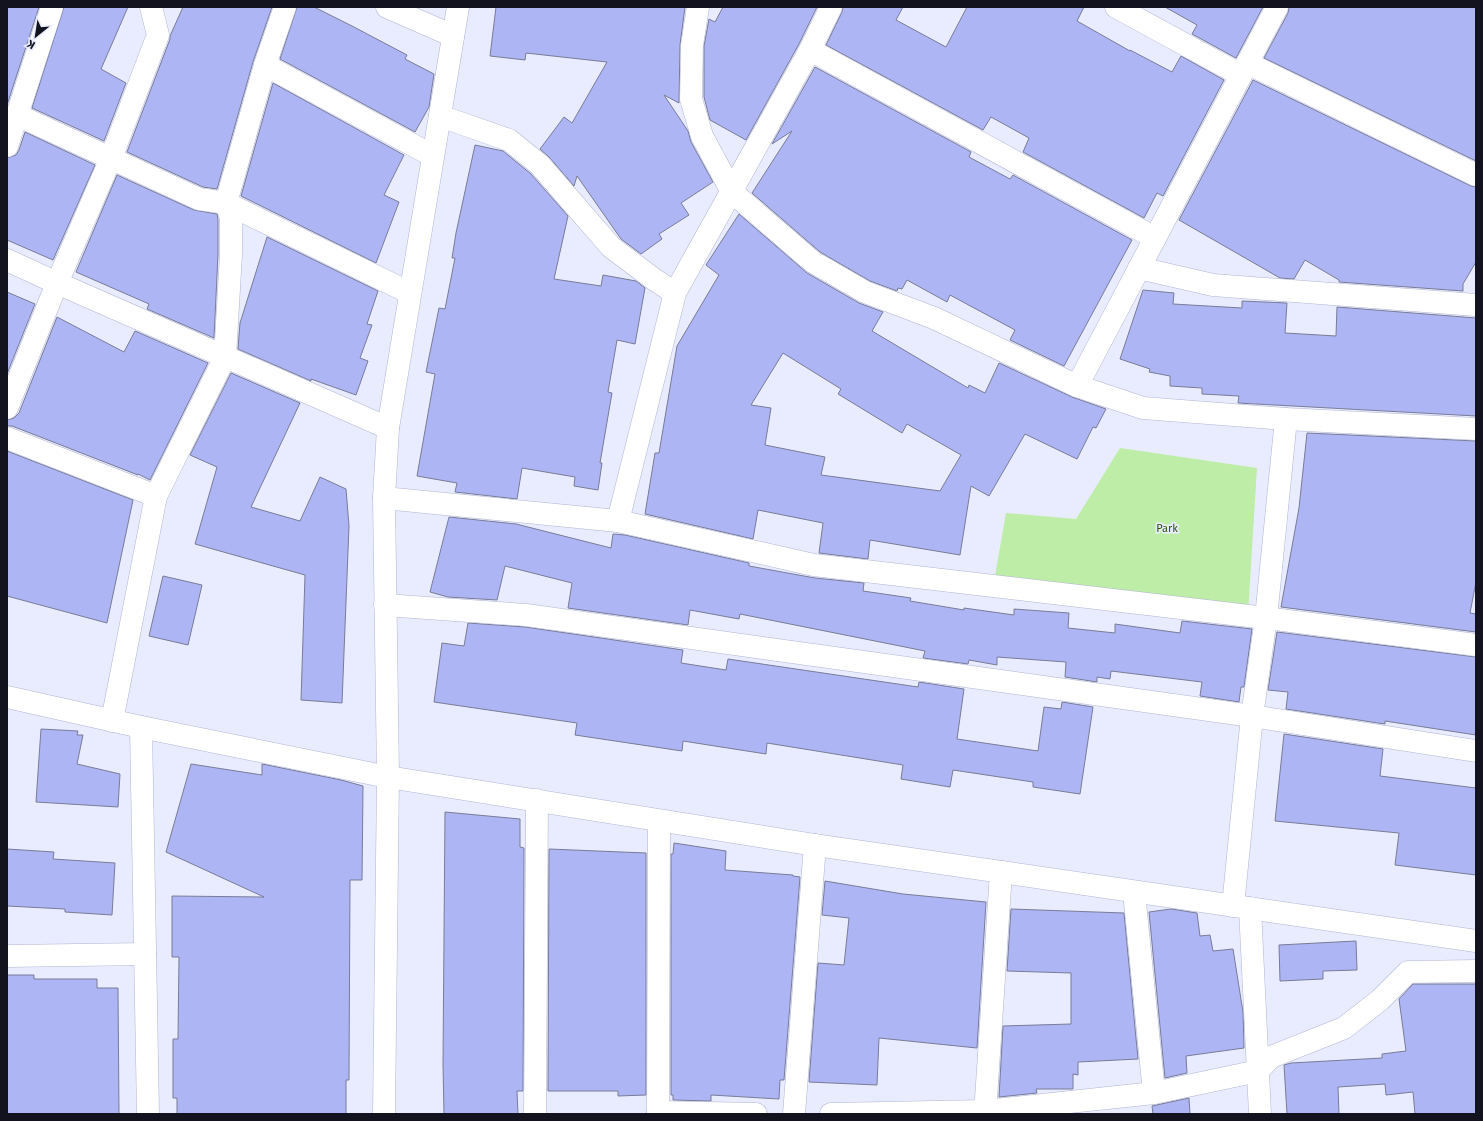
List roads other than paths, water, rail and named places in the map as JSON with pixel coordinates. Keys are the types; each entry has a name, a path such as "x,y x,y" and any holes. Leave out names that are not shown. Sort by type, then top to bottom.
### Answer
{"street":[{"path":"7,146 52,7"},
{"path":"7,408 57,283 111,158 158,35 151,7"},
{"path":"112,721 156,496 225,357 231,254 231,218 226,203 265,65 285,7"},
{"path":"387,7 453,36"},
{"path":"384,1114 388,777 384,498 388,428 458,7"},
{"path":"698,7 692,45 691,99 702,136 732,192 813,262 865,292 934,318 1077,386 1143,408 1286,419 1476,428"},
{"path":"618,521 675,293 810,50 832,7"},
{"path":"1116,7 1244,69 1476,175"},
{"path":"1077,386 1277,7"},
{"path":"810,50 1155,238"},
{"path":"265,65 433,156"},
{"path":"17,115 199,199 226,203 410,293"},
{"path":"440,116 509,140 540,165 611,247 675,293"},
{"path":"7,260 388,428"},
{"path":"1139,268 1213,285 1476,304"},
{"path":"1260,1114 1258,1071 1241,907 1252,716 1266,618 1286,419"},
{"path":"7,438 156,496"},
{"path":"384,498 618,521 814,565 1266,618 1476,645"},
{"path":"385,605 526,615 1252,716 1476,751"},
{"path":"7,697 112,721 388,777 815,845 1476,941"},
{"path":"141,727 148,1114"},
{"path":"535,1114 537,800"},
{"path":"659,821 658,1113 756,1114"},
{"path":"794,1114 815,845"},
{"path":"985,1113 1001,872"},
{"path":"1134,892 1154,1092"},
{"path":"7,956 146,954"},
{"path":"831,1114 985,1113 1154,1092 1258,1071 1271,1057 1344,1028 1380,1000 1408,972 1476,971"}],"park label":[{"name":"Park","path":"1167,528"}]}
